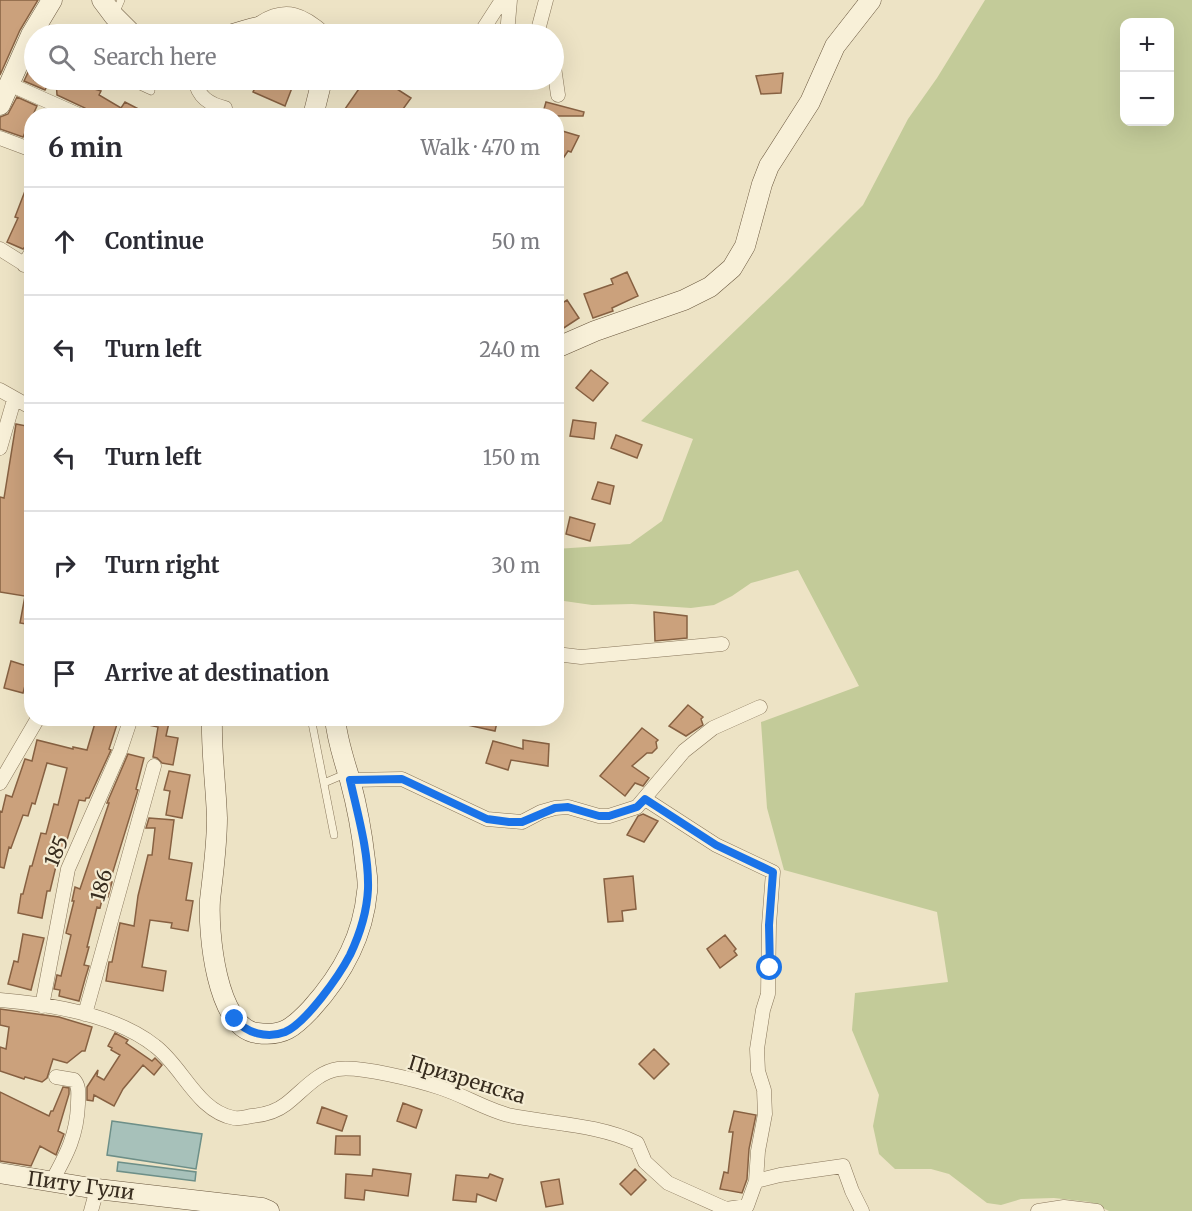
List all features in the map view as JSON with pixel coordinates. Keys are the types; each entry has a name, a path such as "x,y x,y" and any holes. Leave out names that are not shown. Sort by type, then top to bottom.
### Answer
{"main road":[{"path":"39,24 52,0"},
{"path":"102,0 117,8 126,24"},
{"path":"564,345 595,331 684,300 716,283 732,268 745,246 769,166 810,102 835,46 871,0"},
{"path":"0,105 24,54"},
{"path":"315,108 320,90"},
{"path":"212,726 217,826 210,901 211,938 221,989 228,1006 241,1026 252,1033 267,1035 284,1032 312,1008 339,973 350,955 359,932 368,889 362,834 335,726"},
{"name":"Питу Гули","path":"0,1173 97,1189 262,1208 269,1211"}],"street":[{"path":"486,24 502,0"},
{"path":"508,24 510,0"},
{"path":"540,24 546,0"},
{"path":"260,24 274,16 286,13 298,16 310,24"},
{"path":"9,84 63,108"},
{"path":"199,90 201,96 212,104 225,108"},
{"path":"557,90 558,95"},
{"path":"0,138 24,147"},
{"path":"0,249 24,264"},
{"path":"0,390 24,404"},
{"path":"0,448 14,400"},
{"path":"564,655 581,657 722,644"},
{"path":"348,776 402,779 487,819 522,822 555,808 568,807 599,816 609,816 637,807 684,751 713,728 760,707"},
{"path":"0,783 33,726"},
{"name":"185","path":"42,1006 68,868 120,751 128,726"},
{"name":"186","path":"85,1014 154,766"},
{"path":"645,799 716,845 773,872 769,925 768,994 757,1048 758,1071 764,1090 765,1114 758,1151 756,1180 843,1166 862,1211"},
{"name":"Призренска","path":"0,1000 85,1014 131,1030 156,1046 174,1063 191,1087 211,1108 236,1119 261,1115 284,1106 322,1074 336,1069 358,1069 441,1088 506,1114 624,1137 636,1143 645,1162 668,1183 726,1209 747,1206 756,1180"},
{"path":"52,1181 72,1145 78,1121 78,1085 75,1080 56,1077"},
{"path":"91,1211 97,1189"},
{"path":"1038,1211 1064,1208 1097,1211"}],"lane":[{"path":"313,726 334,835"},
{"path":"324,783 348,776"}],"green space":[{"path":"985,0 1192,0 1192,1211 1109,1211 1090,1202 1054,1198 1021,1199 1001,1205 987,1203 949,1174 931,1169 895,1169 879,1154 873,1126 879,1095 852,1030 855,993 948,982 937,912 784,870 767,808 761,722 859,686 798,570 751,583 714,605 691,608 632,604 592,605 564,601 564,548 630,544 662,521 693,439 641,421 863,205 908,119 937,78"}],"water":[{"path":"112,1121 202,1134 196,1169 107,1155"},
{"path":"118,1162 196,1172 195,1181 117,1171"}],"building":[{"path":"0,0 38,0 20,30 0,75"},
{"path":"783,73 781,93 761,94 756,76"},
{"path":"57,90 98,90 101,91 99,95 121,108 85,108 57,95"},
{"path":"254,90 291,90 285,106 253,92"},
{"path":"358,90 399,90 411,98 404,108 346,108"},
{"path":"17,97 37,106 36,108 24,108 23,137 0,129 0,117 8,114"},
{"path":"125,102 137,108 121,108"},
{"path":"546,102 584,112 583,116 564,116 564,108 544,108"},
{"path":"564,132 579,136 571,152 568,151 564,157"},
{"path":"24,194 23,249 7,242 18,218 15,217"},
{"path":"627,272 638,296 612,308 613,311 593,318 584,294 613,284 611,279"},
{"path":"567,300 579,318 564,328 564,302"},
{"path":"591,370 608,383 593,401 576,388"},
{"path":"573,420 596,423 594,439 570,436"},
{"path":"16,424 24,426 24,596 0,592 0,497 4,498"},
{"path":"616,435 642,445 637,458 611,448"},
{"path":"598,482 614,486 610,504 592,499"},
{"path":"570,517 595,524 590,541 566,534"},
{"path":"24,601 24,624 20,623"},
{"path":"654,612 687,616 687,638 655,641"},
{"path":"11,661 24,665 23,693 4,688"},
{"path":"688,705 703,717 701,719 703,725 686,736 669,726"},
{"path":"94,726 116,726 109,749 111,750 89,798 85,801 79,800 60,863 57,862 50,891 47,891 42,918 18,913 21,894 23,894 41,833 46,834 54,804 58,805 67,768 47,763 35,804 32,803 28,816 23,815 11,848 9,847 4,868 0,867 0,811 2,812 6,795 12,797 25,759 32,761 37,740 87,750"},
{"path":"153,726 168,726 166,736 178,738 173,765 162,763 153,757 158,727"},
{"path":"472,726 496,726 495,731"},
{"path":"642,728 658,740 657,748 632,766 649,778 643,786 635,783 625,796 600,776"},
{"path":"523,740 549,744 548,766 511,760 508,770 486,763 493,741 523,749"},
{"path":"128,754 144,758 136,789 138,790 110,881 112,882 108,897 103,896 100,908 97,907 84,965 89,966 79,1001 59,996 60,990 54,989 57,975 61,976 71,935 66,933 75,887 80,889 109,803 107,803"},
{"path":"169,771 190,775 182,818 166,815 170,791 164,790"},
{"path":"643,814 658,821 644,842 627,835 638,816"},
{"path":"149,818 174,820 169,859 192,863 186,900 193,901 188,931 171,928 172,923 150,920 142,967 166,971 163,991 106,981 120,923 134,926 138,896 148,855 152,855 155,828 146,828"},
{"path":"633,876 636,909 622,911 623,921 608,922 604,879"},
{"path":"23,934 44,938 31,990 8,984 14,961 18,962"},
{"path":"725,935 736,949 734,951 737,955 720,968 707,949"},
{"path":"0,1009 59,1017 92,1027 85,1051 67,1063 53,1059 47,1078 42,1082 0,1071 0,1047 6,1049 9,1027 0,1025"},
{"path":"115,1033 128,1040 126,1043 152,1061 155,1058 162,1065 154,1075 143,1065 123,1089 114,1106 94,1095 93,1101 87,1100 87,1087 98,1070 97,1076 104,1080 120,1055 108,1046"},
{"path":"654,1049 669,1064 654,1079 639,1064"},
{"path":"63,1087 69,1088 69,1094 58,1131 64,1134 56,1155 40,1146 31,1166 0,1161 0,1092 49,1116"},
{"path":"403,1103 422,1110 416,1128 397,1121"},
{"path":"322,1107 347,1116 342,1131 317,1123"},
{"path":"734,1111 756,1115 749,1149 747,1179 742,1193 720,1189 724,1172 728,1173 733,1132 729,1132"},
{"path":"336,1136 360,1136 360,1155 335,1154"},
{"path":"373,1169 411,1174 408,1196 365,1190 364,1200 345,1198 346,1174 372,1176"},
{"path":"635,1169 646,1180 631,1195 620,1184"},
{"path":"490,1174 503,1179 496,1201 477,1194 476,1202 453,1200 456,1175 488,1178"},
{"path":"559,1179 563,1204 546,1207 541,1182"}],"route":[{"path":"235,1019 252,1033 267,1035 284,1032 312,1008 350,955 359,932 368,889 362,834 350,780 402,779 487,819 509,822 522,822 541,812 568,807 599,816 609,816 637,807 645,799 716,845 773,872 769,925 770,968"}]}
